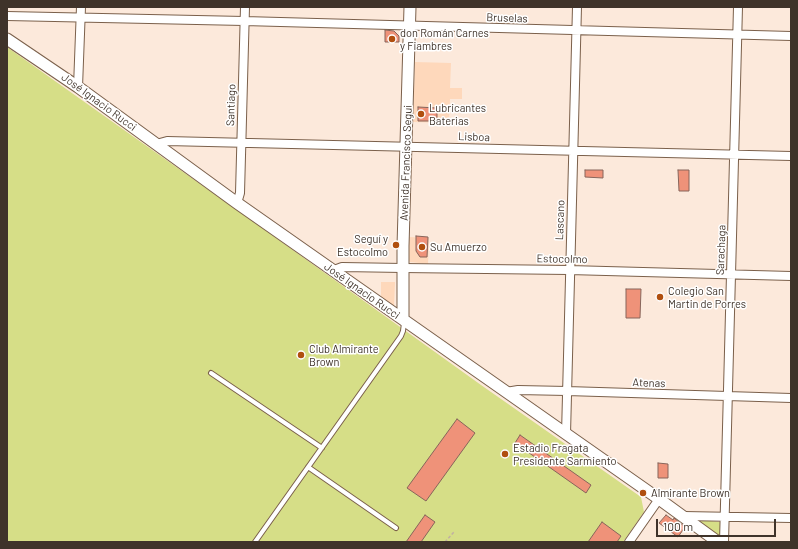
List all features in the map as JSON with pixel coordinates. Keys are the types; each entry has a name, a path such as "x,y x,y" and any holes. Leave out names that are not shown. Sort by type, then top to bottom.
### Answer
{"street":[{"path":"78,87 81,7"},
{"name":"Santiago","path":"237,203 240,193 240,142 245,7"},
{"name":"Avenida Francisco Segui","path":"403,319 410,7"},
{"name":"Lascano","path":"566,434 569,270 577,7"},
{"name":"Sarachaga","path":"724,542 738,7"},
{"name":"Bruselas","path":"7,16 791,36"},
{"name":"José Ignacio Rucci","path":"7,39 78,87 237,203 659,498 718,542"},
{"name":"Lisboa","path":"156,144 167,141 240,142 791,156"},
{"name":"Estocolmo","path":"334,270 342,267 569,270 791,276"},
{"name":"Atenas","path":"506,392 518,390 567,391 791,398"},
{"path":"629,542 659,498"},
{"path":"684,516 791,518"}],"lane":[{"path":"255,542 401,336 404,325 403,319"},
{"path":"210,373 322,448"},
{"path":"308,467 396,528"}],"path":[{"path":"445,542 454,532"}],"shaded area":[{"path":"415,62 451,63 450,88 462,88 462,99 450,99 449,123 413,122"},
{"path":"409,237 429,238 428,264 410,262 408,258"},
{"path":"381,282 395,282 394,308 381,301"}],"green space":[{"path":"7,47 481,385 641,497 644,512 623,542 7,542"},
{"path":"702,520 720,522 720,536 699,522"}],"building":[{"name":"don Román Carnes y Fiambres","path":"385,30 394,31 399,36 399,42 385,42"},
{"path":"418,107 437,108 437,121 418,121"},
{"path":"585,170 603,170 603,178 585,177"},
{"path":"678,170 689,170 689,191 679,191"},
{"name":"Su Amuerzo","path":"416,236 428,237 427,257 420,257 416,251"},
{"path":"626,289 641,289 640,318 626,318"},
{"path":"457,419 475,433 426,501 407,488"},
{"path":"520,435 591,485 586,493 515,443"},
{"path":"658,463 668,464 668,478 658,478"},
{"path":"425,515 435,522 421,542 406,542"},
{"path":"666,515 673,520 674,518 685,527 678,537 659,523"},
{"path":"602,522 621,536 617,542 588,542"}],"place":[{"name":"don Román Carnes y Fiambres","path":"392,39"},
{"name":"Lubricantes Baterias","path":"421,114"},
{"name":"Seguí y Estocolmo","path":"396,245"},
{"name":"Su Amuerzo","path":"422,247"},
{"name":"Colegio San Martin de Porres","path":"660,297"},
{"name":"Club Almirante Brown","path":"301,355"},
{"name":"Estadio Fragata Presidente Sarmiento","path":"505,454"},
{"name":"Almirante Brown","path":"643,493"}]}
